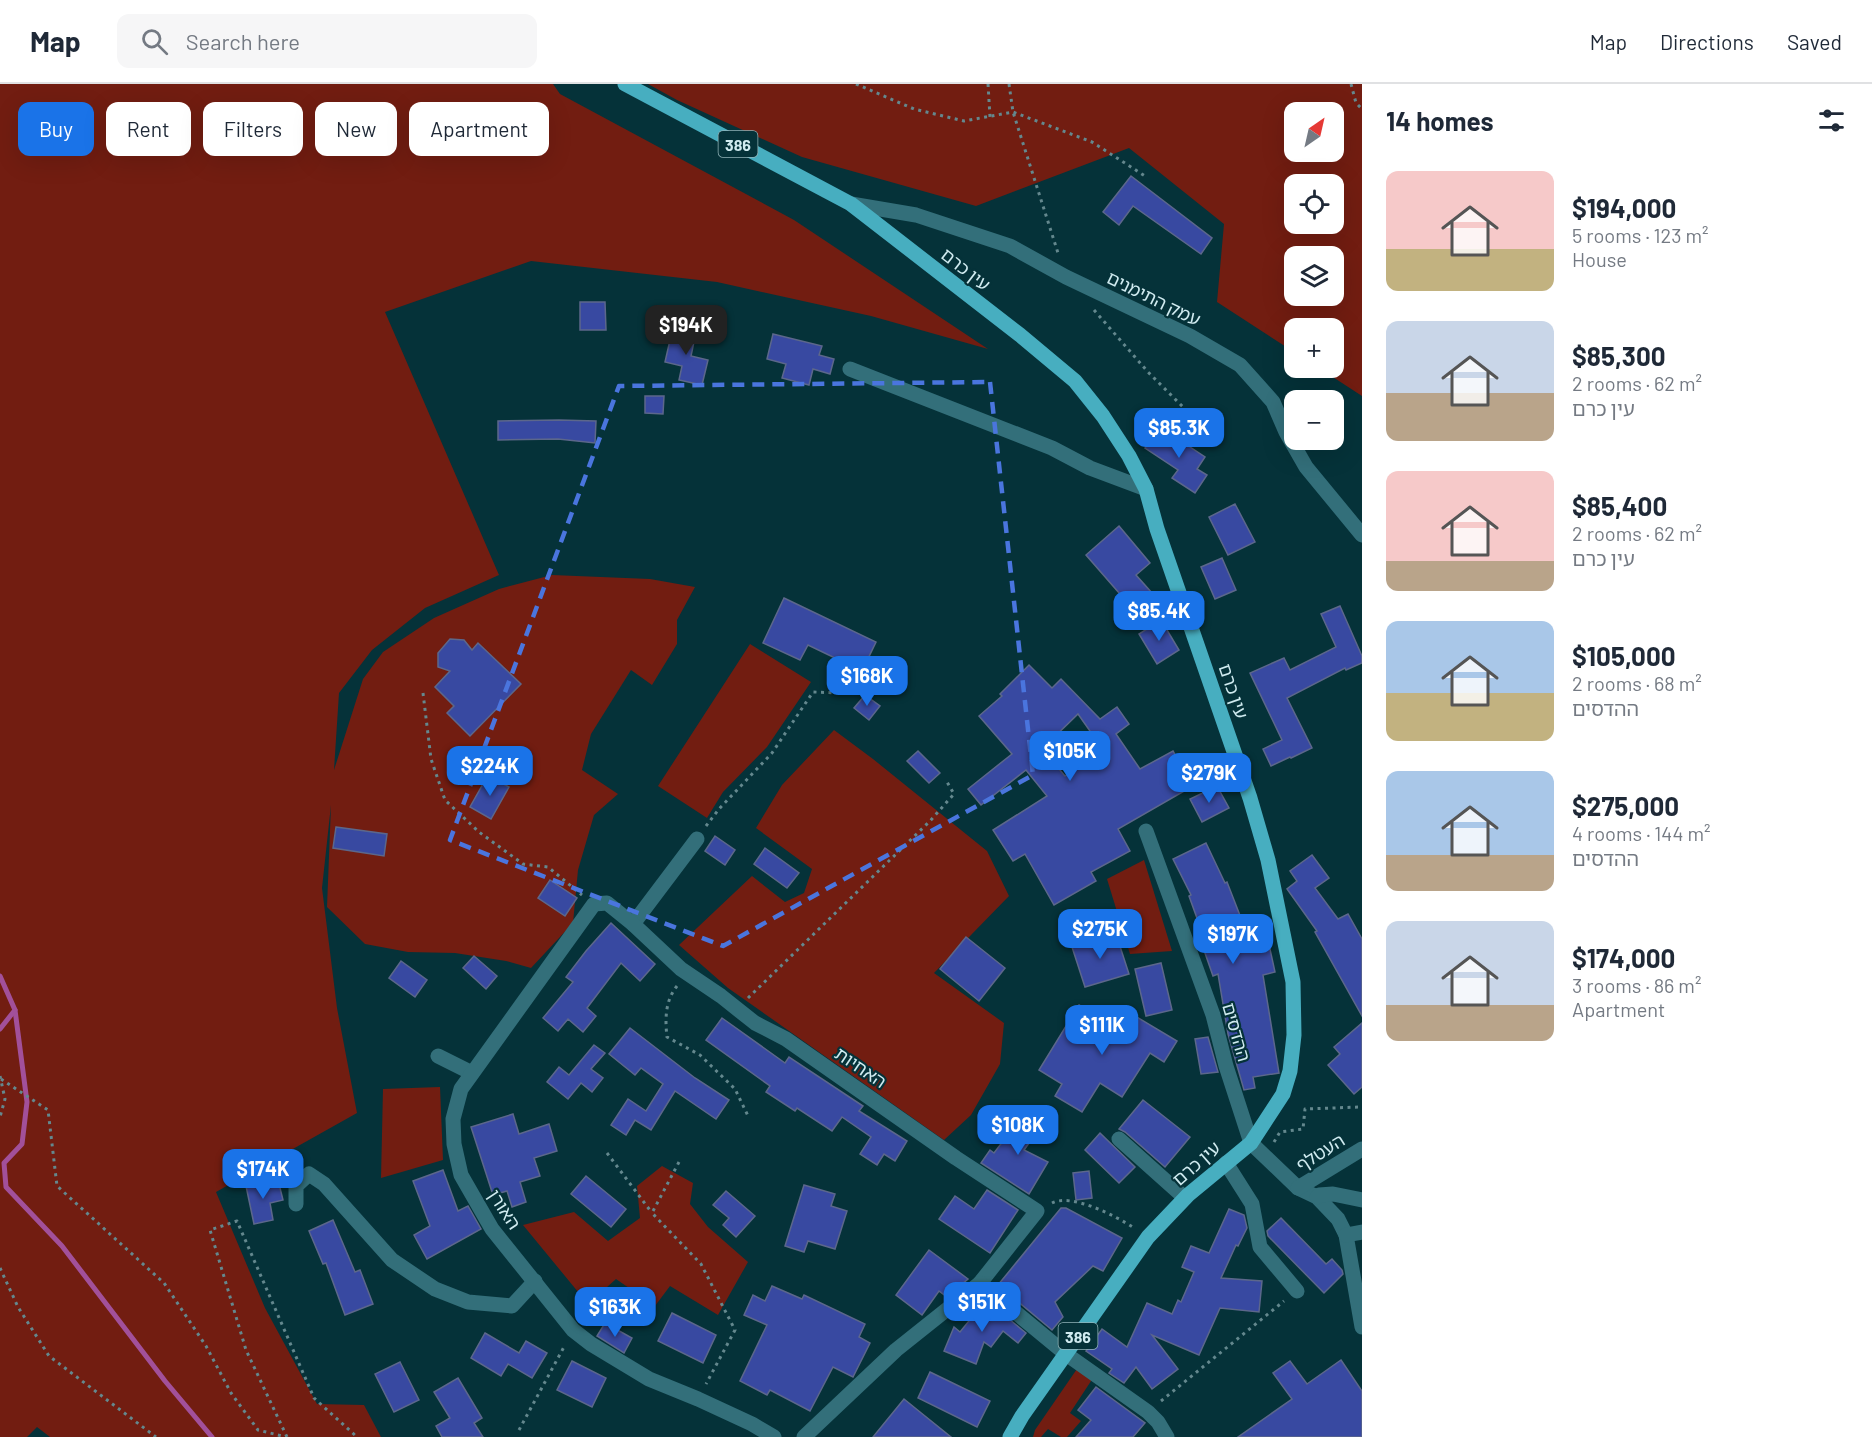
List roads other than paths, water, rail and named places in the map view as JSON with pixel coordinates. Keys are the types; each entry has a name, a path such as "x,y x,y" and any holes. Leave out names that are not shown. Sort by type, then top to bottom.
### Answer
{"main road":[{"name":"386","path":"625,84 851,204"},
{"name":"עין כרם","path":"851,204 1020,335 1075,381 1129,456 1146,489 1156,529 1250,798 1268,860 1293,982 1294,1035 1290,1071 1283,1094 1251,1143 1185,1198 1148,1237 1022,1416 1010,1437"}],"street":[{"name":"עמק התימנים","path":"851,204 916,215 1010,246 1066,277 1190,336 1239,365 1273,402 1286,432 1306,467 1362,535"},
{"path":"850,369 1052,448 1090,468 1146,489"},
{"name":"ההדסים","path":"1146,831 1213,1015 1226,1066 1251,1143"},
{"path":"633,924 697,839"},
{"name":"האחיות","path":"594,904 607,903 687,973 755,1023 786,1039 956,1158 1037,1211 980,1282"},
{"name":"האורן","path":"594,904 461,1089 453,1119 454,1144 461,1175 492,1229 573,1330 591,1344 649,1379 699,1399 774,1437"},
{"path":"438,1056 472,1073"},
{"path":"1119,1139 1185,1198"},
{"path":"1251,1143 1298,1188 1317,1197 1338,1219 1346,1235 1362,1327"},
{"name":"העטלף","path":"1298,1188 1362,1149"},
{"path":"1226,1163 1252,1204 1260,1247 1297,1291"},
{"path":"296,1204 296,1186 309,1174 324,1184 392,1260 435,1289 468,1302 512,1306 535,1281"},
{"path":"1317,1197 1333,1194 1362,1200"},
{"path":"1346,1235 1362,1232"},
{"path":"804,1437 896,1350 980,1282 1066,1354 1148,1412 1158,1422 1161,1435"}],"waterway":[{"path":"0,976 15,1010 27,1102 22,1144 4,1163 6,1187 62,1246 165,1381 212,1437"},
{"path":"0,1029 15,1010"}]}
